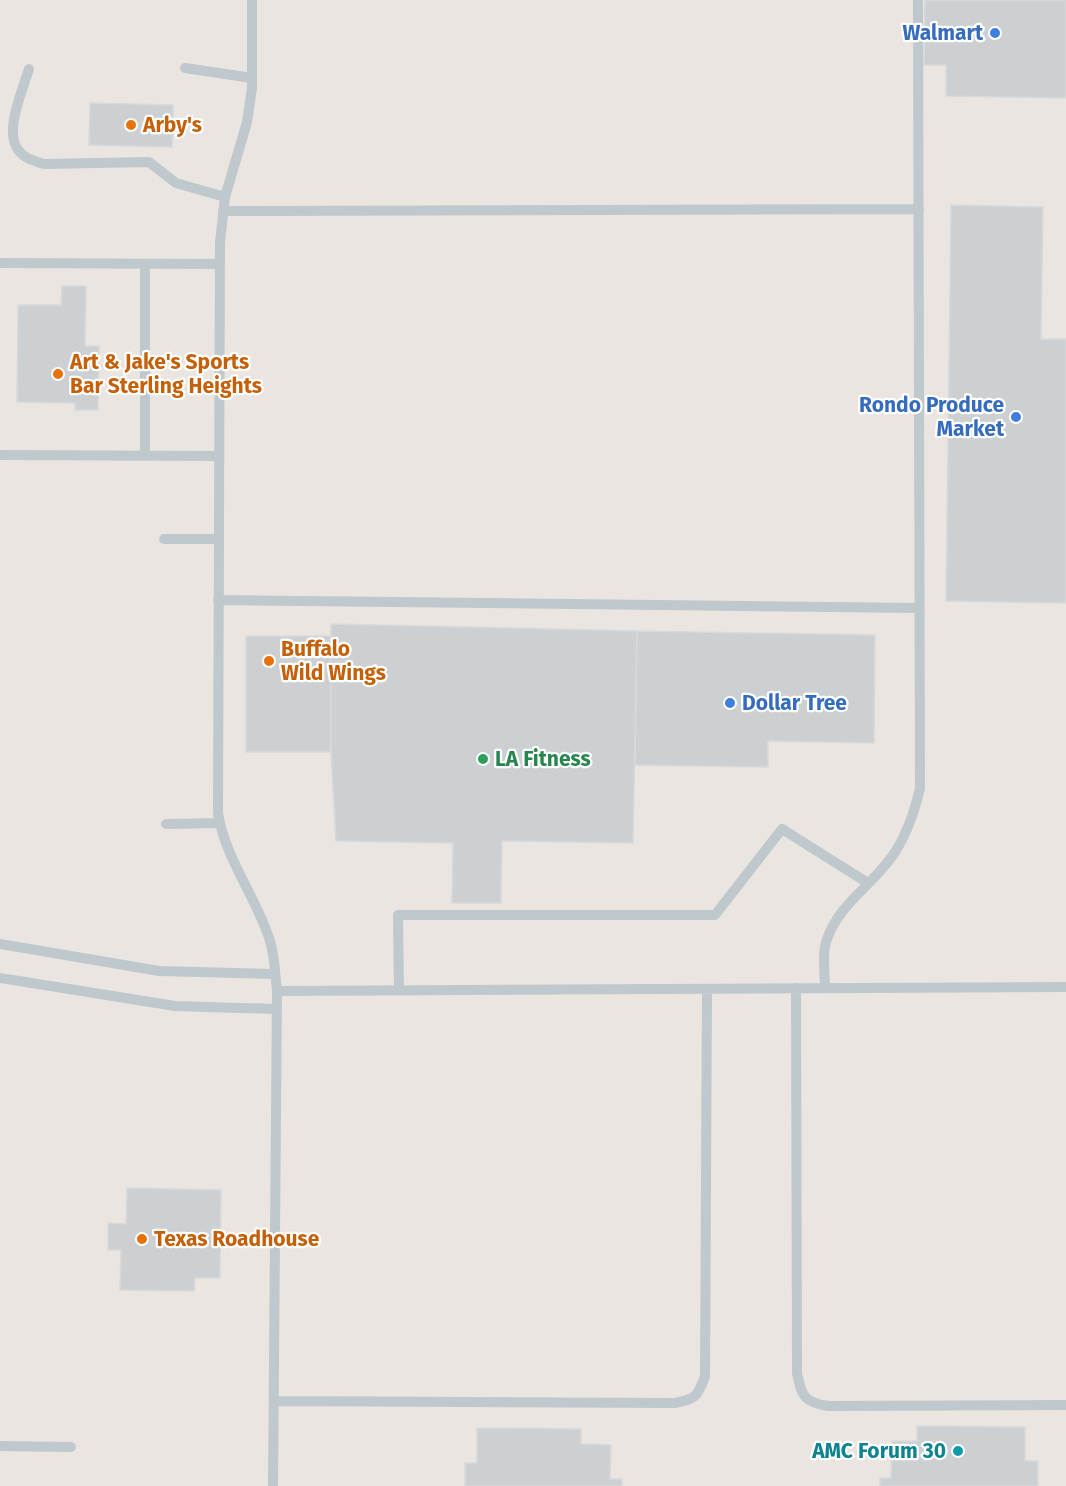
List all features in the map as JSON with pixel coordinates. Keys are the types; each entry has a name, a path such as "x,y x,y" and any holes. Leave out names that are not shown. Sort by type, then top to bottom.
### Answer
{"lane":[{"path":"252,0 252,78 247,122 225,197 220,264 218,785 220,823 229,852 269,939 274,958 277,991 273,1486"},
{"path":"825,988 825,945 831,928 843,908 895,852 915,812 920,788 918,0"},
{"path":"185,68 252,78"},
{"path":"29,69 15,116 13,135 15,146 20,153 44,164 149,162 176,183 225,197"},
{"path":"223,211 919,209"},
{"path":"0,263 220,264"},
{"path":"145,264 145,456"},
{"path":"0,455 219,456"},
{"path":"164,539 219,539"},
{"path":"218,600 920,608"},
{"path":"166,824 220,823"},
{"path":"399,990 398,915 715,915 782,829 868,883"},
{"path":"0,944 159,971 275,974"},
{"path":"0,978 175,1006 277,1010"},
{"path":"277,991 1066,987"},
{"path":"796,988 797,1373 801,1392 810,1403 828,1406 1066,1405"},
{"path":"274,1401 675,1403 692,1400 700,1390 705,1376 707,989"},
{"path":"0,1446 70,1447"}],"shaded area":[{"path":"0,0 1066,0 1066,1486 0,1486"}],"building":[{"name":"Walmart","path":"925,0 1066,0 1066,98 946,96 946,65 924,65"},
{"name":"Arby's","path":"90,103 173,105 172,147 89,145"},
{"path":"951,205 1043,207 1041,339 1066,339 1066,603 946,601"},
{"name":"Art & Jake's Sports Bar Sterling Heights","path":"62,286 86,286 85,346 99,346 98,410 75,410 75,403 17,402 18,305 61,305"},
{"name":"LA Fitness","path":"331,624 637,631 633,843 502,841 501,903 452,903 453,843 336,841 331,752"},
{"path":"637,631 875,635 874,743 768,741 768,767 635,765"},
{"path":"246,636 331,636 331,752 246,752"},
{"path":"127,1188 221,1190 220,1278 195,1278 194,1291 120,1290 121,1250 108,1250 108,1223 126,1224"},
{"name":"AMC Forum 30","path":"917,1426 1025,1427 1025,1461 1038,1461 1038,1486 880,1486 880,1478 891,1478 892,1441 917,1441"},
{"path":"477,1428 581,1429 581,1444 611,1445 610,1479 622,1479 622,1486 465,1486 465,1463 477,1463"}],"place":[{"name":"Walmart","path":"995,33"},
{"name":"Arby's","path":"131,125"},
{"name":"Art & Jake's Sports Bar Sterling Heights","path":"58,374"},
{"name":"Rondo Produce Market","path":"1016,417"},
{"name":"Buffalo Wild Wings","path":"269,661"},
{"name":"Dollar Tree","path":"730,703"},
{"name":"LA Fitness","path":"483,759"},
{"name":"Texas Roadhouse","path":"142,1239"},
{"name":"AMC Forum 30","path":"958,1451"}]}
